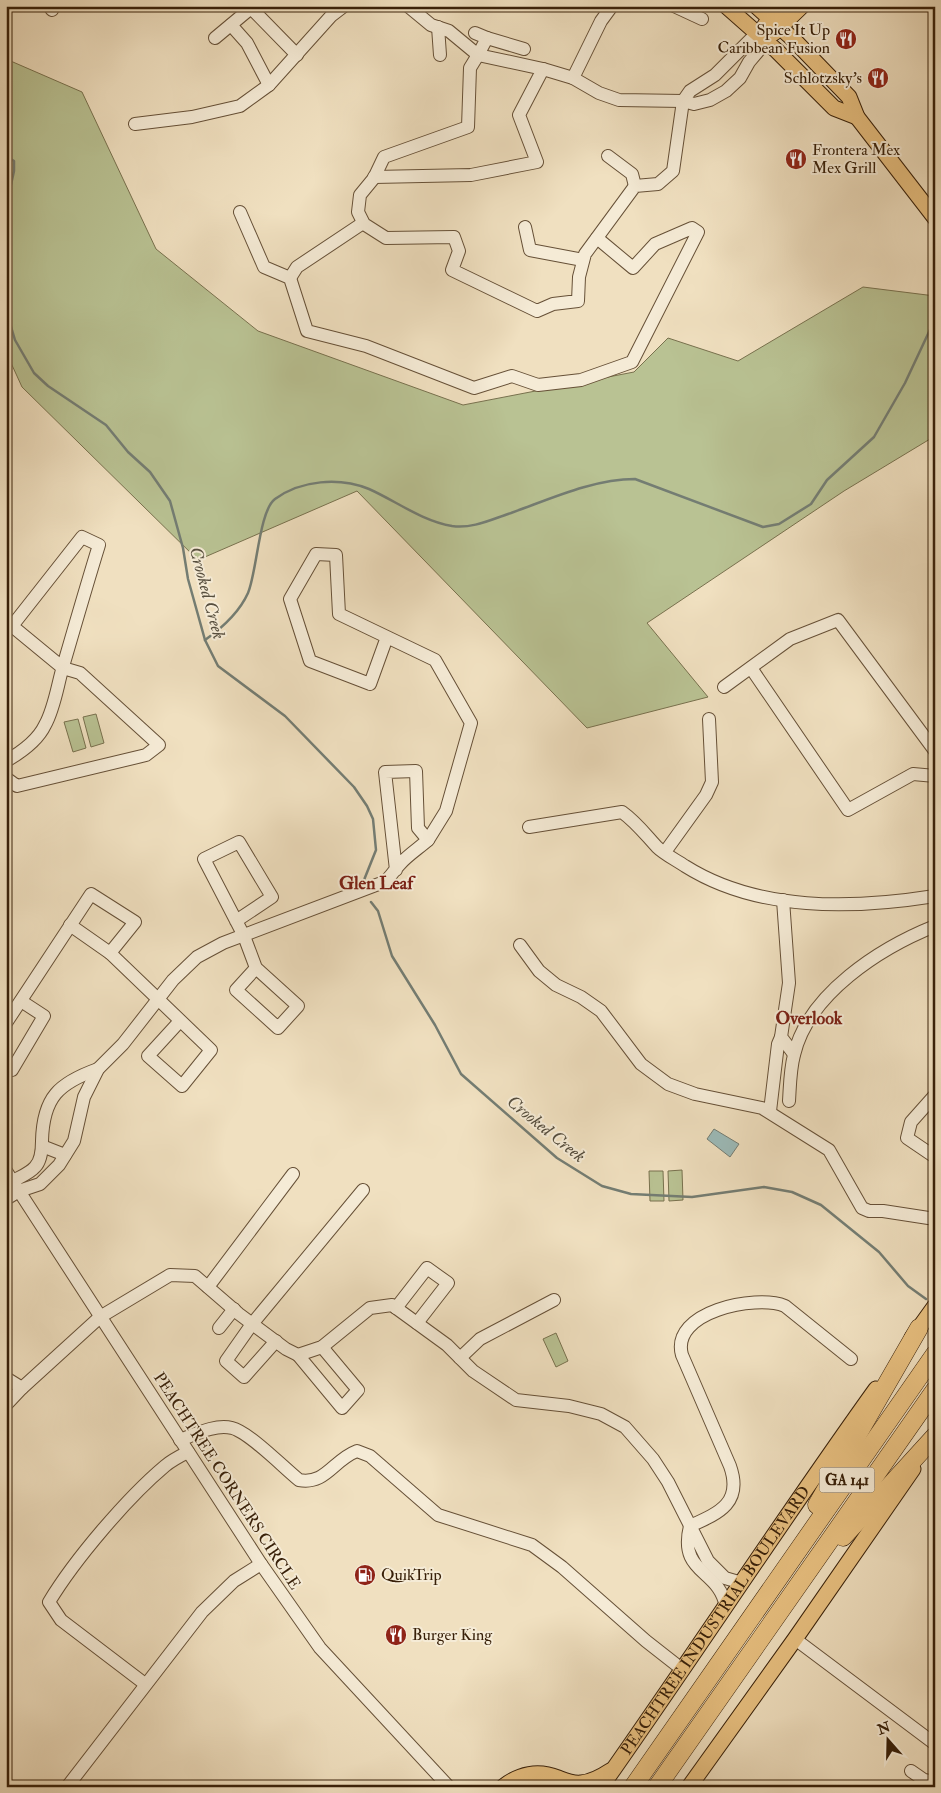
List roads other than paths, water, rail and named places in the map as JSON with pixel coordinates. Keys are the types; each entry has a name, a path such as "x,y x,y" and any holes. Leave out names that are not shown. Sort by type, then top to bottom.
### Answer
{"highway":[{"path":"759,1605 919,1328"},
{"name":"PEACHTREE INDUSTRIAL BOULEVARD","path":"633,1787 935,1354"},
{"name":"GA 141","path":"657,1787 935,1390"},
{"path":"797,1587 935,1437"}],"main road":[{"path":"726,6 762,37 834,108 857,117"},
{"path":"756,6 776,23 849,97 857,117 935,218"},
{"path":"776,23 783,6"},
{"path":"762,37 776,23 802,6"},
{"name":"PEACHTREE INDUSTRIAL BOULEVARD","path":"601,1787 726,1607 793,1505 935,1306"},
{"path":"689,1787 795,1640 935,1437"},
{"path":"502,1787 516,1778 536,1773 568,1784 589,1782 614,1769"}],"street":[{"path":"49,6 52,10 54,6"},
{"path":"135,124 192,116 240,106 269,85 297,55 328,11 344,6"},
{"path":"408,6 431,25 450,31 478,55 543,69 573,78 599,94 619,100 683,101 694,104 710,100 726,91 740,78 762,37"},
{"path":"573,78 601,21 612,6"},
{"path":"674,6 702,19"},
{"path":"215,38 251,8 297,55"},
{"path":"231,25 247,43 269,85"},
{"path":"438,27 440,55"},
{"path":"475,32 487,38 524,49"},
{"path":"487,38 470,68 468,127 384,157 374,177 360,195 358,212 363,223 386,238 454,238 459,251 452,270 537,311 553,304 578,300 579,277 585,254 635,186 658,184 673,171 683,101 690,91 714,75 762,37"},
{"path":"374,177 471,175 537,162 519,115 543,69"},
{"path":"714,75 726,91"},
{"path":"608,156 632,174 635,186"},
{"path":"240,212 264,267 290,278 307,331 366,346 474,388 512,376 538,385 581,380 632,362 698,232 692,228 655,244 633,268 597,238"},
{"path":"290,278 297,267 363,223"},
{"path":"525,227 530,250 583,260"},
{"path":"6,761 20,753 45,726 63,668 99,545 82,537 12,626 63,668 80,673 159,745 146,755 17,786 6,778"},
{"path":"13,1181 40,1184 59,1165 74,1141 84,1097 98,1069 123,1044 156,999 197,957 223,943 384,882 428,840 446,811 471,723 435,660 388,637 339,614 336,555 316,554 290,598 310,661 370,684 388,637"},
{"path":"724,687 790,639 838,620 935,751"},
{"path":"751,668 848,810 912,774 934,773"},
{"path":"665,852 706,796 712,782 710,720"},
{"path":"396,870 385,772 416,771 418,828 428,840"},
{"path":"529,827 622,812 635,821 658,848 715,882 783,900 828,906 904,901 935,896"},
{"path":"236,921 272,897 239,842 204,859 236,921 244,936 256,968 298,1006 278,1028 236,990 256,968"},
{"path":"6,1024 90,894 135,922 110,953"},
{"path":"770,1111 788,982 783,900"},
{"path":"70,925 110,953 211,1050 182,1086 148,1056 180,1021"},
{"path":"789,1101 794,1054 805,1028 823,1001 838,986 881,954 913,934 935,926"},
{"path":"520,945 539,971 556,985 581,997 601,1011 641,1064 668,1084 695,1094 770,1111 828,1150 862,1208 869,1211 883,1211 935,1219"},
{"path":"6,1066 12,1070 44,1016 21,1001"},
{"path":"781,1037 794,1054"},
{"path":"6,1199 13,1181 36,1166 42,1146 42,1126 46,1107 58,1088 77,1077 98,1069"},
{"path":"935,1095 910,1122 907,1138 935,1157"},
{"path":"42,1146 65,1155"},
{"path":"208,1287 293,1174"},
{"name":"PEACHTREE CORNERS CIRCLE","path":"13,1181 261,1564 320,1648 450,1787"},
{"path":"276,1341 244,1377 226,1361 252,1324 363,1190"},
{"path":"396,1308 427,1268 448,1283 417,1323"},
{"path":"6,1405 100,1317 170,1276 195,1276 252,1324 286,1349 298,1355 342,1408 358,1390 322,1347"},
{"path":"460,1358 480,1339 554,1300"},
{"path":"690,1526 713,1516 728,1504 732,1495 734,1481 730,1466 682,1355 680,1343 683,1334 702,1317 716,1309 779,1304 785,1306 851,1359"},
{"path":"298,1355 322,1347 370,1308 392,1305 447,1345 473,1371 516,1400 569,1406 602,1414 625,1428 663,1474 703,1554 713,1568 725,1578 742,1583"},
{"path":"219,1328 234,1309"},
{"path":"6,1378 22,1388"},
{"path":"180,1440 203,1431 217,1428 233,1428 252,1440 299,1480 309,1482 320,1479 346,1455 357,1451 370,1456 438,1515 532,1545 562,1566 646,1641 683,1670"},
{"path":"145,1684 61,1620 49,1602 61,1582 122,1510 166,1465 188,1452"},
{"path":"690,1526 686,1543 689,1553 698,1568 720,1588 726,1607"},
{"path":"67,1787 202,1612 234,1581 261,1564"},
{"path":"795,1640 935,1744"},
{"path":"911,1771 924,1780 935,1782"}],"water":[{"path":"714,1129 739,1144 730,1157 707,1139"}],"waterway":[{"name":"Crooked Creek","path":"6,156 14,161 14,171 6,207"},
{"name":"Crooked Creek","path":"6,310 15,340 34,373 48,386 106,425 128,452 150,472 170,501 183,548 188,579 205,640 218,666 285,716 354,787 367,806 373,819 376,850 364,880"},
{"path":"205,640 230,620 248,593 265,516 270,506 275,499 285,493 308,484 333,482 357,485 369,489 430,520 460,527 482,523 588,486 603,482 635,479 763,527 779,524 811,504 827,480 874,437 905,383 935,319"},
{"name":"Crooked Creek","path":"371,902 378,911 392,956 435,1025 461,1074 557,1158 602,1186 631,1194 692,1197 764,1187 792,1192 821,1205 879,1252 908,1286 926,1299"}],"place":[{"name":"Spice It Up Caribbean Fusion","path":"846,39"},
{"name":"Schlotzsky's","path":"878,78"},
{"name":"Frontera Mex Mex Grill","path":"796,159"},
{"name":"QuikTrip","path":"365,1575"},
{"name":"Burger King","path":"396,1635"}],"district":[{"name":"Glen Leaf","path":"376,883"},
{"name":"Overlook","path":"809,1018"}]}
